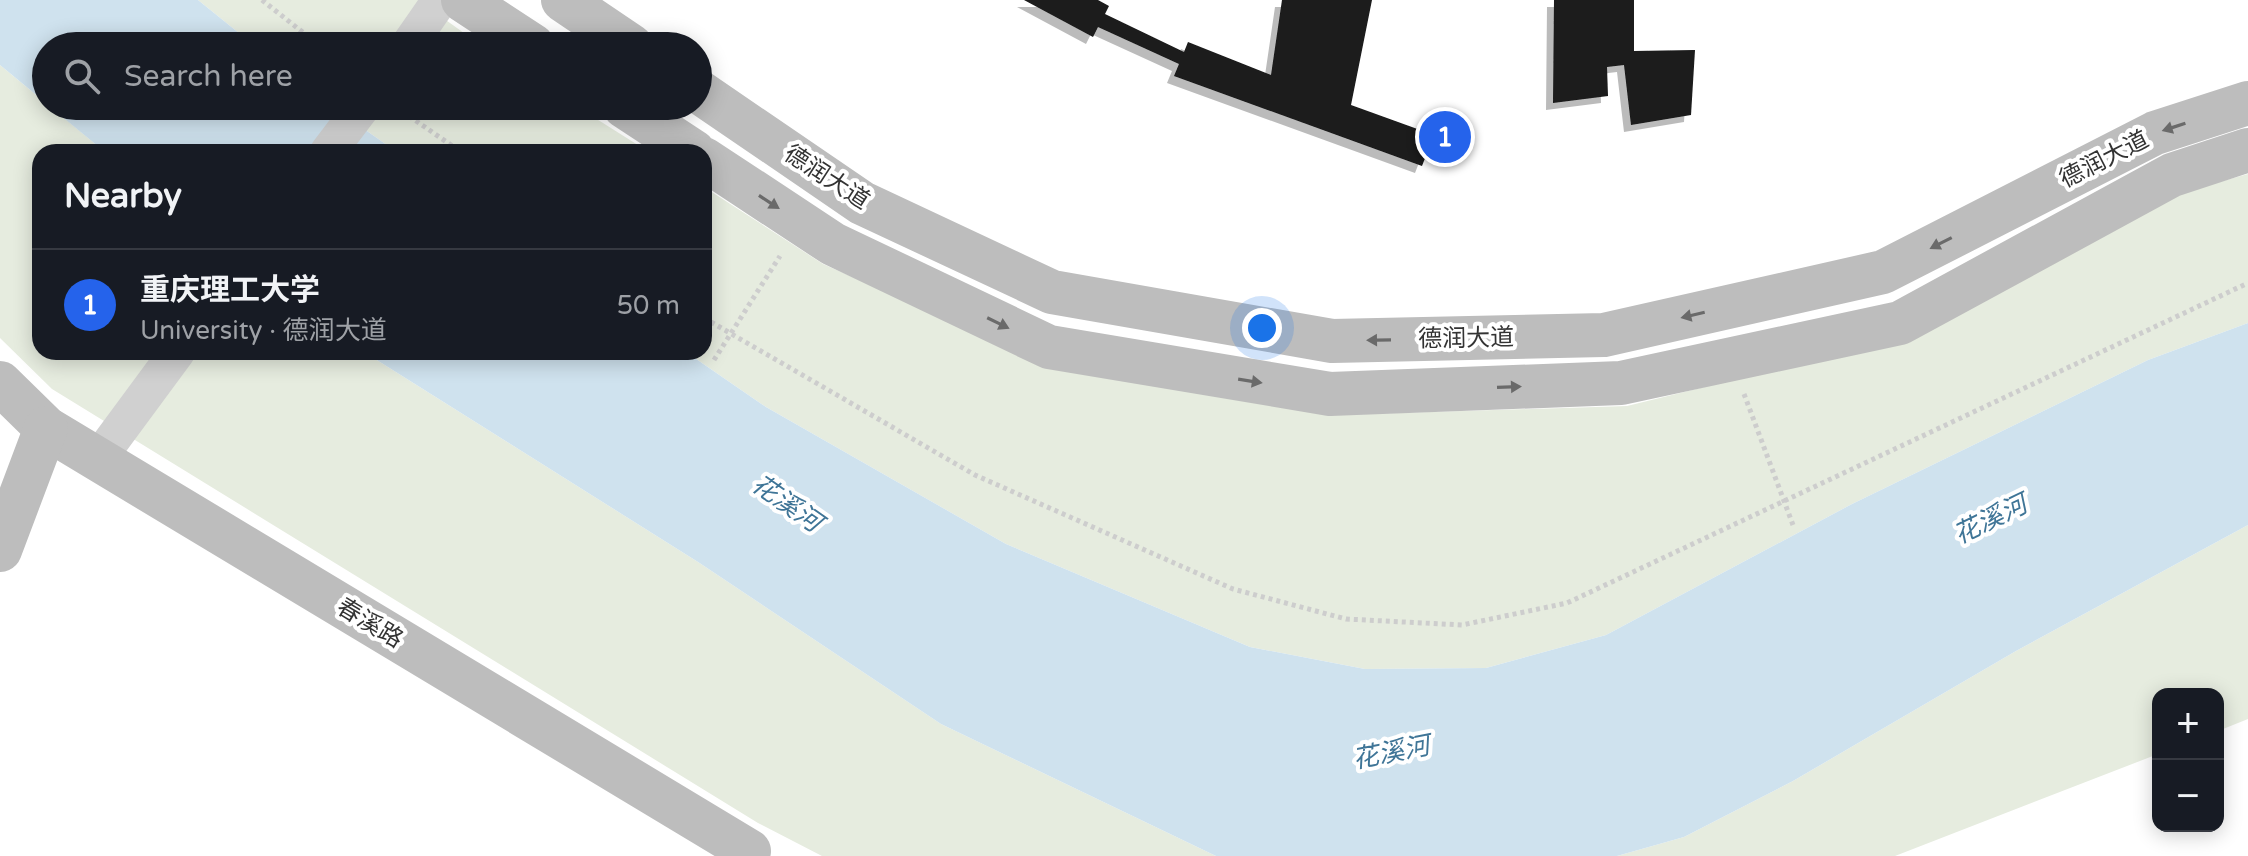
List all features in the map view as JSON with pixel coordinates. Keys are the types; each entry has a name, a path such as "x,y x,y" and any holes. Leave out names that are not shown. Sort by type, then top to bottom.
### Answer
{"main road":[{"path":"463,0 512,32"},
{"path":"563,0 610,32"},
{"name":"德润大道","path":"712,101 862,203 1052,292 1332,341 1604,335 1883,272 2155,133 2248,103"},
{"path":"645,120 682,144"},
{"name":"德润大道","path":"712,164 833,244 1049,347 1330,394 1621,383 1900,323 2172,175 2248,150"},
{"name":"春溪路","path":"0,383 46,428 749,851"},
{"path":"0,550 46,428"}],"street":[{"path":"417,32 440,0"},
{"path":"334,144 352,120"},
{"path":"98,459 171,360"}],"path":[{"path":"262,0 302,32"},
{"path":"415,120 450,144"},
{"path":"714,360 780,255"},
{"path":"712,323 975,475 1233,589 1346,619 1462,625 1567,603 2248,283"},
{"path":"1743,392 1793,525"}],"shaded area":[{"path":"198,0 418,0 463,32 238,32"},
{"path":"0,65 32,92 32,120 66,120 95,144 32,144 32,360 377,360 698,562 941,724 1216,856 822,856 758,823 52,389 0,338"},
{"path":"351,120 598,120 636,144 386,144"},
{"path":"2248,174 2248,323 2148,360 1852,504 1606,635 1486,668 1365,669 1250,647 1006,544 766,407 698,360 712,360 712,192 823,264 1047,363 1334,415 1627,406 1909,337 2183,192"},
{"path":"2248,525 2248,719 2224,729 2224,688 2152,688 2152,756 1895,856 1617,856 1684,837 1793,781 2016,651"}],"water":[{"path":"0,0 198,0 238,32 32,32 32,91 0,65"},
{"path":"66,120 351,120 386,144 95,144"},
{"name":"花溪河","path":"2248,323 2248,525 2016,651 1793,781 1684,837 1617,856 1216,856 941,724 698,562 377,360 698,360 766,407 1006,544 1250,647 1365,669 1486,668 1606,635 1852,504 2148,360"}],"building":[{"path":"1024,0 1098,0 1109,6 1105,14 1184,52 1188,42 1271,75 1282,0 1372,0 1351,105 1434,135 1422,166 1174,76 1179,64 1098,27 1093,37"},
{"path":"1554,0 1634,0 1634,51 1695,50 1691,115 1631,125 1624,65 1607,67 1608,96 1553,103"}],"place":[{"name":"重庆理工大学","path":"1445,137"}]}
